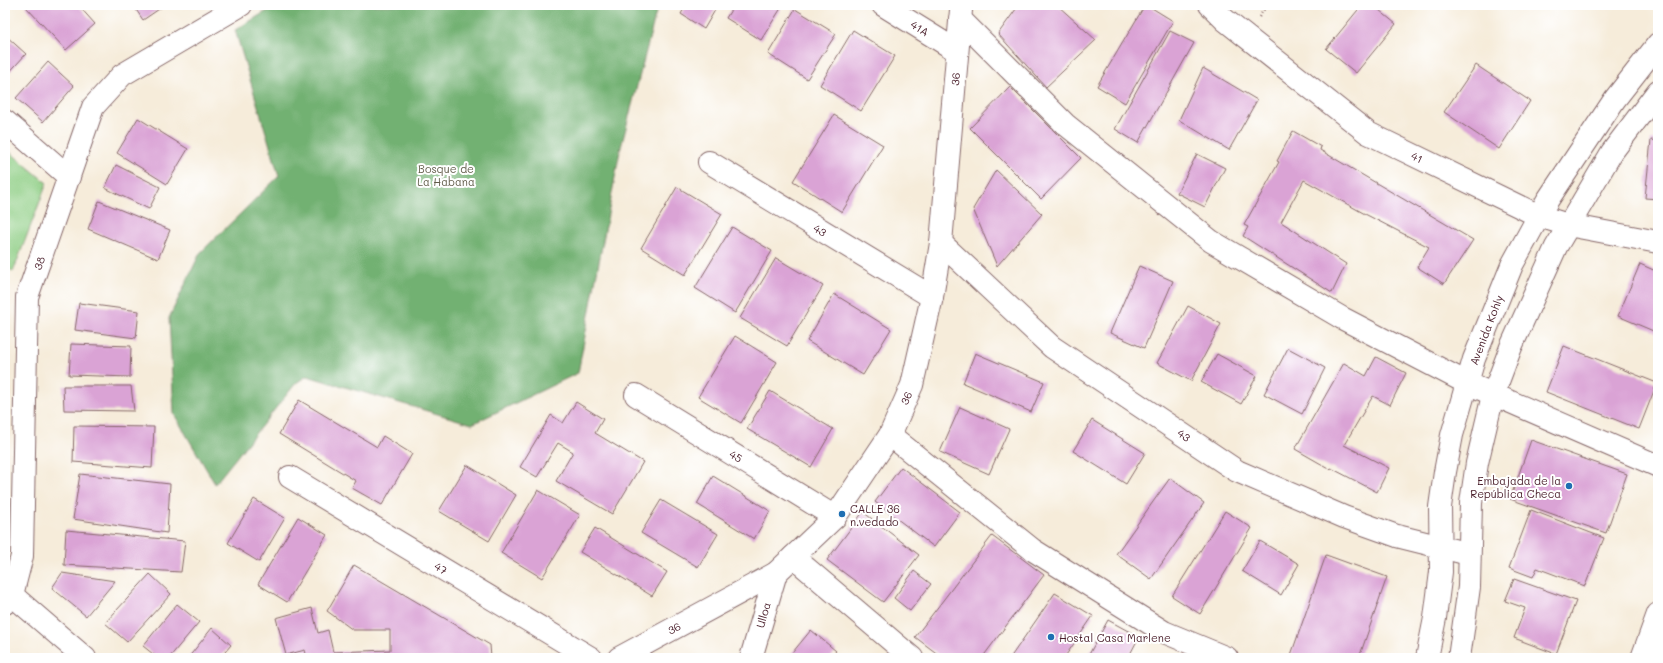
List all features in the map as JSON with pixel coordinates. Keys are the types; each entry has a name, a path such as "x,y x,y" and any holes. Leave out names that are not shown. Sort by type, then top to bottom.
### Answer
{"street":[{"name":"38","path":"7,596 22,556 27,297 93,107 122,75 241,5"},
{"name":"41A","path":"883,5 957,51"},
{"name":"41","path":"1210,5 1225,20 1368,133 1539,216 1568,225 1658,242"},
{"path":"960,12 1065,124 1211,241 1342,318 1466,383 1658,466"},
{"name":"36","path":"619,658 776,573 835,517 890,435 912,385 932,297 941,243 960,12"},
{"name":"Avenida Kohly","path":"1427,658 1435,618 1441,572 1440,507 1445,472 1452,435 1474,359 1512,265 1539,216 1598,123 1651,67 1658,44"},
{"path":"1459,658 1469,587 1471,503 1476,463 1493,395 1527,308 1556,247 1612,152 1658,91"},
{"path":"5,121 69,177"},
{"name":"43","path":"709,162 932,297"},
{"name":"43","path":"941,243 1052,347 1237,471 1344,517 1397,536 1469,554"},
{"name":"45","path":"636,395 835,517"},
{"path":"890,435 1033,550 1164,632 1227,658"},
{"name":"47","path":"290,477 591,658"},
{"path":"793,557 912,658"},
{"name":"Ulloa","path":"751,658 776,573"},
{"path":"7,596 85,658"},
{"path":"1642,658 1658,614"}],"green space":[{"name":"Bosque de La Habana","path":"277,5 658,5 620,151 578,373 472,424 307,376 296,383 215,484 174,414 169,318 200,253 279,176 235,30"},
{"path":"5,148 47,183 13,272 5,265"}],"building":[{"path":"28,5 78,5 95,24 66,50 26,7"},
{"path":"133,5 165,5 143,20"},
{"path":"686,5 718,5 704,29 681,14"},
{"path":"734,5 783,5 761,40 726,18"},
{"path":"1019,5 1057,5 1096,40 1046,87 998,34"},
{"path":"1145,5 1173,21 1125,103 1097,86"},
{"path":"1362,5 1373,5 1396,24 1356,73 1326,49"},
{"path":"795,9 836,34 807,79 768,54"},
{"path":"853,30 895,56 861,111 820,85"},
{"path":"1170,31 1194,43 1138,143 1115,129"},
{"path":"5,35 26,54 5,77"},
{"path":"48,62 74,86 43,122 16,98"},
{"path":"1476,65 1530,101 1499,149 1444,112"},
{"path":"1203,68 1257,100 1229,150 1179,120"},
{"path":"1010,87 1081,158 1041,199 970,128"},
{"path":"834,115 883,145 842,212 793,181"},
{"path":"138,118 188,149 167,184 117,153"},
{"path":"1293,131 1321,147 1320,150 1473,240 1444,284 1417,267 1429,247 1304,180 1281,222 1346,264 1332,293 1243,236 1248,227 1244,225 1279,162 1277,161"},
{"path":"1651,140 1658,141 1658,199 1645,198"},
{"path":"1197,154 1225,168 1205,207 1177,193"},
{"path":"116,165 160,187 149,209 105,188"},
{"path":"996,170 1042,214 997,266 973,209"},
{"path":"677,187 722,214 685,275 641,248"},
{"path":"99,201 170,230 158,259 88,229"},
{"path":"732,227 772,251 735,313 695,288"},
{"path":"776,258 823,286 787,346 740,318"},
{"path":"1640,264 1658,272 1658,333 1618,316"},
{"path":"1139,266 1173,281 1144,348 1110,333"},
{"path":"834,294 891,329 863,375 807,341"},
{"path":"79,303 139,311 136,338 75,330"},
{"path":"1188,306 1221,324 1191,381 1157,363"},
{"path":"735,336 777,362 741,423 698,397"},
{"path":"71,344 131,346 130,377 69,375"},
{"path":"1564,346 1657,383 1639,429 1546,392"},
{"path":"1288,348 1325,368 1302,414 1264,394"},
{"path":"975,353 1044,382 1031,412 963,383"},
{"path":"1217,354 1257,376 1241,404 1201,382"},
{"path":"1376,357 1406,373 1390,405 1373,396 1344,445 1389,468 1377,492 1331,468 1330,469 1295,449 1344,363 1366,376"},
{"path":"63,386 131,386 134,411 64,410"},
{"path":"770,391 833,429 811,467 747,429"},
{"path":"299,400 377,447 383,436 412,454 382,505 352,488 356,481 279,434"},
{"path":"576,402 603,419 595,433 643,462 612,514 556,481 573,452 558,443 537,477 520,467 551,415 563,423"},
{"path":"960,407 1009,429 989,474 940,452"},
{"path":"1092,420 1145,453 1126,484 1073,451"},
{"path":"74,426 154,427 152,468 73,462"},
{"name":"Embajada de la República Checa","path":"1531,440 1627,474 1606,533 1510,499"},
{"path":"467,465 516,495 489,541 439,511"},
{"path":"901,467 960,512 934,547 875,502"},
{"path":"80,474 170,484 167,533 73,519"},
{"path":"713,476 770,511 754,539 697,504"},
{"path":"1170,478 1204,503 1151,579 1116,554"},
{"path":"538,490 580,515 542,578 501,553"},
{"path":"254,499 285,518 259,562 228,543"},
{"path":"661,500 718,534 698,567 641,533"},
{"path":"1531,510 1604,538 1585,586 1537,568 1533,577 1509,568"},
{"path":"1225,511 1252,528 1200,614 1172,596"},
{"path":"863,512 919,555 883,602 827,560"},
{"path":"298,517 327,535 287,602 258,584"},
{"path":"595,528 667,572 652,596 580,552"},
{"path":"66,530 185,541 181,572 64,565"},
{"path":"992,536 1044,575 982,658 943,658 915,637"},
{"path":"1260,541 1299,564 1281,595 1242,571"},
{"path":"1326,555 1387,577 1359,658 1300,658 1291,655"},
{"path":"354,565 490,645 491,658 307,658 305,650 286,655 276,618 312,608 318,633 328,630 333,652 390,650 390,630 353,630 327,611"},
{"path":"914,571 931,584 910,611 894,598"},
{"path":"62,573 115,581 86,616 52,588"},
{"path":"150,574 171,594 127,642 105,623"},
{"path":"1514,579 1576,601 1556,654 1514,638 1525,608 1505,601"},
{"name":"Hostal Casa Marlene","path":"1055,593 1093,616 1064,658 1010,658"},
{"path":"177,604 199,622 169,658 158,658 143,646"},
{"path":"1108,620 1139,637 1128,658 1087,658"},
{"path":"212,628 231,645 220,658 188,658"},
{"path":"811,630 836,651 830,658 788,658"}],"place":[{"name":"Embajada de la República Checa","path":"1569,486"},
{"name":"CALLE 36 n.vedado","path":"842,514"},
{"name":"Hostal Casa Marlene","path":"1051,637"}]}
